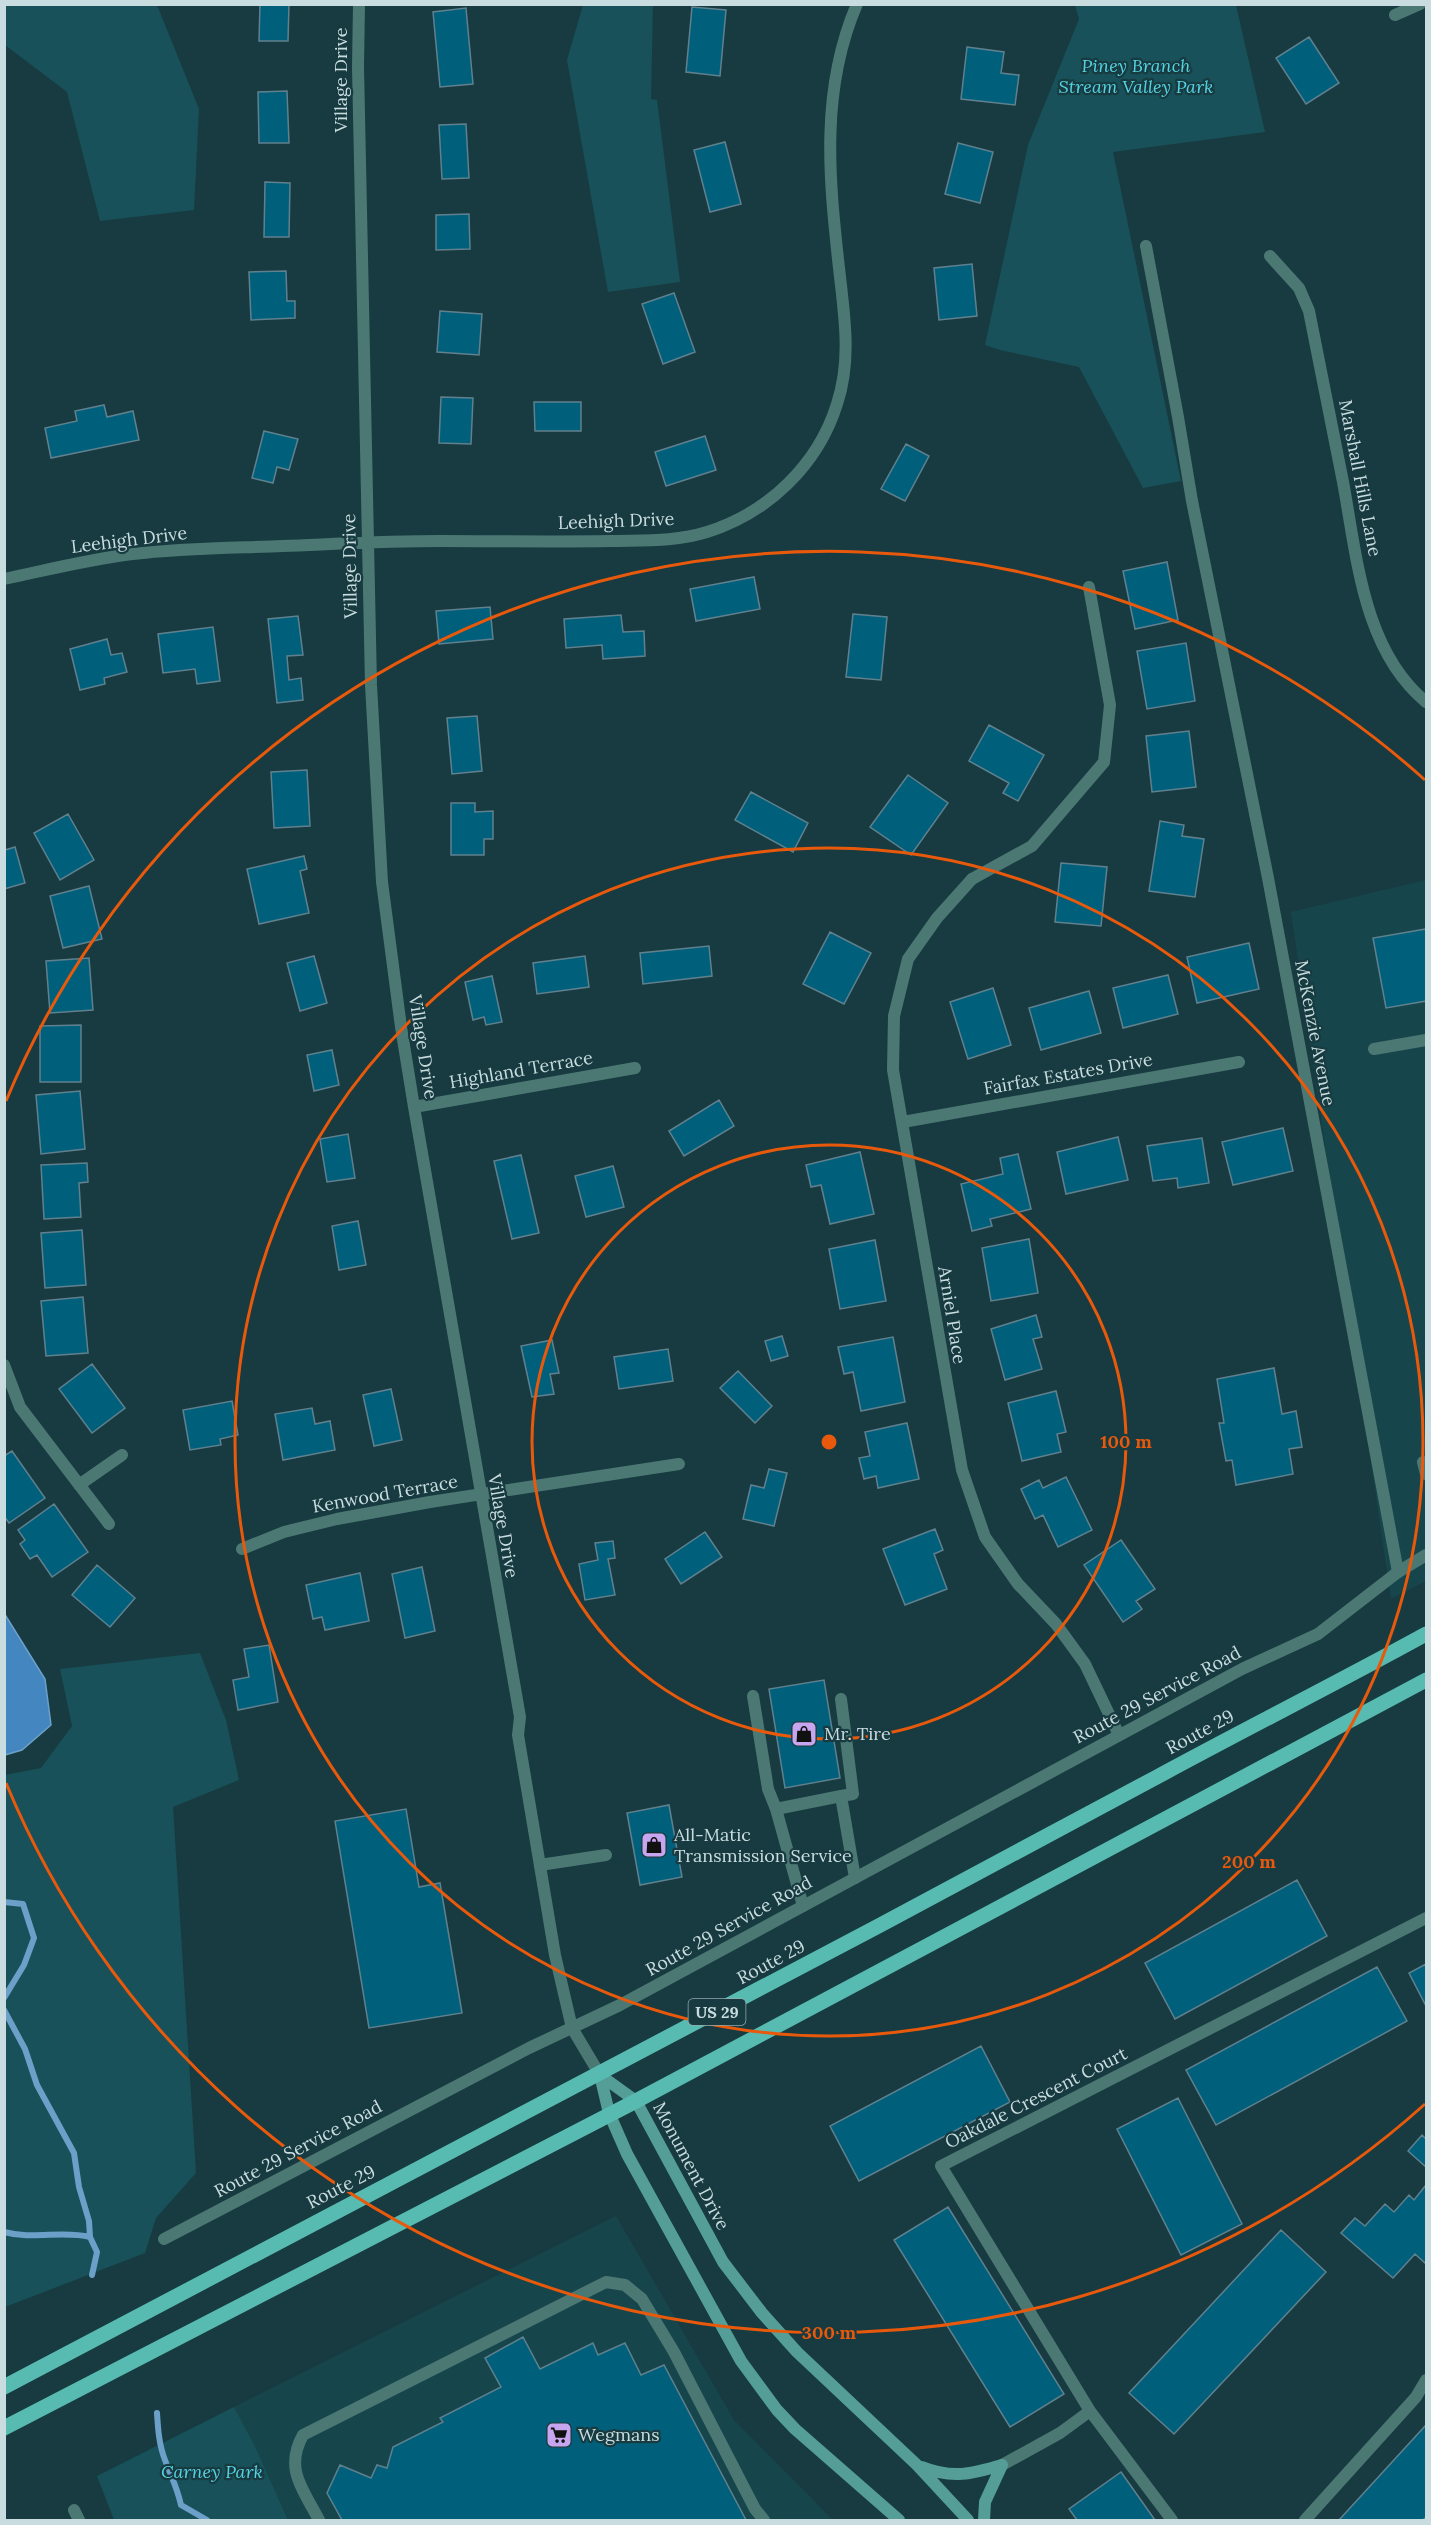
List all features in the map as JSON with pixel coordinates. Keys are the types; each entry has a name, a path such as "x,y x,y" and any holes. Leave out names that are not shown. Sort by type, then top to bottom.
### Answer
{"main road":[{"name":"Route 29","path":"4,2386 600,2075 1157,1777 1365,1669 1426,1634"},
{"name":"US 29","path":"4,2428 636,2101 1426,1680"},
{"name":"Monument Drive","path":"600,2075 636,2101 723,2262 762,2313 797,2352 917,2465 968,2520"},
{"path":"600,2075 609,2113 627,2154 741,2361 777,2410 795,2429 899,2520"},
{"path":"917,2465 939,2474 953,2475 975,2473 1002,2466"},
{"path":"984,2520 985,2502 1002,2466"}],"street":[{"name":"Village Drive","path":"359,4 358,67 371,685 382,882 414,1107 479,1495 520,1717 518,1736 555,1955 572,2028 600,2075"},
{"name":"Leehigh Drive","path":"4,579 132,554 182,550 368,542 669,540 708,531 730,523 761,506 790,481 825,437 837,406 846,362 847,340 830,188 828,141 834,76 849,22 857,4"},
{"path":"1395,15 1420,4"},
{"name":"McKenzie Avenue","path":"1146,246 1192,501 1268,878 1398,1572"},
{"name":"Marshall Hills Lane","path":"1270,256 1299,288 1309,311 1367,604 1391,661 1412,690 1426,702"},
{"name":"Arniel Place","path":"1089,587 1110,705 1104,762 1032,846 972,879 937,918 908,959 894,1016 893,1070 962,1470 981,1526 985,1537 1018,1584 1056,1624 1085,1664 1119,1735"},
{"path":"1374,1049 1426,1040"},
{"name":"Fairfax Estates Drive","path":"903,1122 1239,1062"},
{"name":"Highland Terrace","path":"414,1107 635,1068"},
{"path":"4,1365 20,1407 109,1524"},
{"path":"79,1485 122,1455"},
{"name":"Kenwood Terrace","path":"242,1549 284,1532 337,1519 680,1464"},
{"name":"Route 29 Service Road","path":"164,2239 529,2048 620,2005 1242,1669 1318,1634 1398,1572 1426,1555"},
{"path":"753,1696 768,1790 776,1809 803,1906"},
{"path":"776,1809 853,1794 841,1699"},
{"path":"841,1796 855,1878"},
{"path":"540,1865 606,1855"},
{"name":"Oakdale Crescent Court","path":"1172,2520 1090,2411 941,2166 1426,1918"},
{"path":"320,2520 294,2470 295,2450 303,2435 606,2282 625,2285 642,2299 674,2352 755,2510 764,2520"},
{"path":"1305,2520 1416,2397 1426,2380"},
{"path":"1002,2466 1060,2433 1090,2411"}],"shaded area":[{"path":"1426,880 1426,1581 1391,1599 1291,912"},
{"path":"616,2216 734,2420 833,2520 288,2520 254,2444 234,2407"}],"green space":[{"path":"4,5 157,5 199,109 194,210 100,221 67,92 5,45"},
{"path":"583,5 653,5 651,99 657,100 680,282 608,292 567,60"},
{"name":"Piney Branch Stream Valley Park","path":"1075,5 1236,5 1265,132 1113,152 1181,481 1143,488 1079,367 985,345 1028,145 1079,19"},
{"path":"200,1653 226,1720 239,1780 173,1807 196,2173 156,2218 145,2253 5,2307 5,1775 41,1768 72,1726 60,1669"},
{"name":"Carney Park","path":"234,2407 254,2444 288,2520 114,2520 97,2476"}],"water":[{"path":"4,1613 45,1679 51,1725 22,1750 5,1755"}],"building":[{"path":"260,4 289,4 288,41 259,41"},
{"path":"692,7 726,10 720,76 686,72"},
{"path":"466,8 473,84 440,87 433,12"},
{"path":"1309,37 1339,83 1306,104 1276,58"},
{"path":"967,47 1004,52 1001,73 1019,75 1015,105 961,99"},
{"path":"287,91 289,143 259,143 258,92"},
{"path":"466,124 469,178 442,179 439,125"},
{"path":"725,142 741,204 710,212 694,150"},
{"path":"958,143 993,152 980,203 945,194"},
{"path":"265,182 290,183 289,237 264,237"},
{"path":"469,214 470,249 436,250 436,215"},
{"path":"972,264 977,316 939,320 934,268"},
{"path":"286,271 287,301 295,301 295,318 251,320 249,272"},
{"path":"674,293 695,352 663,364 642,304"},
{"path":"440,311 482,314 479,355 437,352"},
{"path":"441,397 473,398 471,444 439,443"},
{"path":"534,402 581,402 581,431 535,431"},
{"path":"104,405 107,417 133,411 139,440 51,458 45,428 77,421 75,411"},
{"path":"264,431 298,439 289,470 277,467 273,483 252,478"},
{"path":"705,436 716,470 666,486 655,452"},
{"path":"906,444 929,456 905,501 881,489"},
{"path":"1167,562 1178,620 1135,629 1123,571"},
{"path":"754,577 760,609 696,621 690,589"},
{"path":"490,607 493,639 439,644 436,611"},
{"path":"853,614 887,617 881,680 846,677"},
{"path":"621,615 623,632 644,631 645,656 603,659 602,645 566,648 564,619"},
{"path":"298,616 303,655 287,656 289,680 301,678 303,700 277,703 268,619"},
{"path":"213,627 220,681 197,684 195,669 163,673 158,634"},
{"path":"107,639 111,655 122,653 127,672 104,678 105,684 80,690 70,649"},
{"path":"1186,643 1195,701 1147,709 1137,651"},
{"path":"477,716 482,771 452,774 447,718"},
{"path":"989,725 1044,755 1018,801 1003,793 1009,783 969,761"},
{"path":"1189,731 1196,787 1152,792 1146,736"},
{"path":"307,770 310,826 274,828 271,772"},
{"path":"908,775 948,803 911,855 870,827"},
{"path":"751,792 808,823 793,852 735,820"},
{"path":"451,803 475,803 475,812 493,811 493,839 484,839 484,855 451,855"},
{"path":"68,814 94,860 60,880 34,833"},
{"path":"1160,821 1184,825 1182,836 1204,839 1195,897 1149,891"},
{"path":"4,847 5,850 15,847 25,883 4,889"},
{"path":"304,856 307,869 300,871 309,913 259,924 247,869"},
{"path":"1061,863 1107,867 1101,926 1055,922"},
{"path":"89,886 102,939 63,948 50,896"},
{"path":"1426,929 1426,1001 1386,1008 1373,938"},
{"path":"830,932 871,953 844,1004 803,984"},
{"path":"1249,943 1259,989 1197,1003 1187,957"},
{"path":"709,946 712,976 643,984 640,953"},
{"path":"314,956 327,1003 300,1011 287,963"},
{"path":"585,956 589,987 537,994 533,963"},
{"path":"89,958 93,1010 50,1013 46,961"},
{"path":"1168,975 1178,1014 1123,1028 1113,988"},
{"path":"492,976 502,1022 486,1025 484,1017 473,1020 465,982"},
{"path":"993,988 1011,1045 968,1059 950,1002"},
{"path":"1089,991 1101,1033 1041,1050 1029,1008"},
{"path":"81,1025 81,1082 40,1082 40,1026"},
{"path":"332,1050 339,1085 314,1091 307,1055"},
{"path":"80,1091 85,1149 41,1154 36,1095"},
{"path":"719,1100 734,1126 684,1156 669,1131"},
{"path":"1283,1128 1293,1171 1233,1185 1222,1142"},
{"path":"348,1134 355,1178 327,1182 320,1139"},
{"path":"1118,1137 1128,1180 1066,1194 1057,1152"},
{"path":"1202,1138 1209,1183 1178,1188 1177,1178 1153,1181 1147,1146"},
{"path":"860,1152 874,1214 830,1224 821,1185 811,1187 806,1165"},
{"path":"1018,1154 1031,1209 990,1219 992,1226 972,1231 961,1184 1003,1174 1000,1158"},
{"path":"521,1155 539,1233 512,1239 494,1161"},
{"path":"87,1163 88,1182 79,1183 81,1217 44,1219 41,1165"},
{"path":"613,1166 624,1207 586,1217 575,1176"},
{"path":"358,1221 366,1265 339,1270 332,1226"},
{"path":"82,1230 86,1285 45,1288 41,1233"},
{"path":"1029,1239 1038,1293 991,1301 982,1248"},
{"path":"875,1240 886,1301 840,1309 829,1249"},
{"path":"83,1297 88,1353 46,1356 41,1301"},
{"path":"1036,1315 1042,1337 1033,1339 1042,1369 1005,1380 991,1329"},
{"path":"782,1336 788,1356 771,1361 765,1341"},
{"path":"893,1337 905,1402 861,1411 853,1372 844,1374 838,1347"},
{"path":"552,1340 559,1373 550,1374 554,1394 532,1397 521,1346"},
{"path":"668,1349 673,1381 619,1389 614,1357"},
{"path":"92,1364 125,1408 92,1433 59,1389"},
{"path":"1274,1368 1282,1414 1296,1411 1302,1447 1289,1449 1293,1474 1236,1485 1232,1460 1226,1461 1219,1423 1224,1423 1217,1379"},
{"path":"738,1371 772,1406 755,1423 720,1388"},
{"path":"391,1389 402,1440 374,1446 363,1395"},
{"path":"1056,1391 1066,1432 1057,1434 1061,1452 1022,1461 1008,1403"},
{"path":"232,1401 238,1435 220,1439 221,1445 190,1450 183,1410"},
{"path":"312,1408 315,1424 330,1421 335,1450 283,1460 275,1414"},
{"path":"907,1423 919,1479 878,1488 876,1476 864,1479 859,1458 870,1456 865,1432"},
{"path":"12,1451 45,1498 9,1523 4,1516 4,1456"},
{"path":"769,1469 787,1473 774,1526 743,1519 751,1485 764,1488"},
{"path":"1066,1477 1092,1530 1058,1547 1043,1515 1035,1519 1021,1489 1039,1480 1043,1488"},
{"path":"54,1504 88,1552 52,1577 37,1555 30,1559 20,1544 25,1540 18,1530"},
{"path":"935,1529 943,1550 934,1554 947,1589 905,1605 883,1549"},
{"path":"705,1532 722,1557 681,1584 665,1559"},
{"path":"1121,1540 1155,1589 1136,1601 1142,1609 1123,1622 1084,1565"},
{"path":"613,1541 615,1558 608,1559 615,1595 585,1600 579,1564 598,1560 595,1543"},
{"path":"97,1565 135,1598 110,1627 72,1595"},
{"path":"422,1567 435,1631 405,1638 392,1574"},
{"path":"360,1573 369,1621 325,1630 322,1617 313,1619 306,1585"},
{"path":"269,1645 278,1702 238,1710 233,1680 249,1677 244,1649"},
{"name":"Mr. Tire","path":"824,1680 840,1778 785,1788 769,1689"},
{"name":"All-Matic Transmission Service","path":"669,1805 682,1877 640,1885 627,1813"},
{"path":"406,1809 419,1887 440,1883 462,2013 369,2028 335,1821"},
{"path":"1297,1880 1327,1936 1175,2019 1145,1963"},
{"path":"1426,1964 1426,2006 1409,1973"},
{"path":"1377,1967 1407,2021 1216,2125 1186,2070"},
{"path":"981,2046 1010,2102 859,2181 830,2126"},
{"path":"1178,2098 1242,2224 1181,2255 1117,2129"},
{"path":"1422,2135 1426,2139 1426,2167 1408,2151"},
{"path":"1426,2185 1426,2261 1425,2263 1415,2254 1393,2278 1341,2233 1355,2218 1365,2226 1385,2204 1394,2212 1409,2195 1414,2200"},
{"path":"948,2207 1064,2394 1010,2427 894,2240"},
{"path":"1281,2230 1326,2272 1174,2434 1129,2393"},
{"name":"Wegmans","path":"523,2337 540,2369 593,2343 598,2355 625,2343 641,2375 664,2365 746,2520 342,2520 327,2493 340,2465 371,2478 377,2465 387,2468 393,2447 443,2422 440,2418 501,2387 485,2358"},
{"path":"1426,2425 1426,2517 1423,2520 1339,2520"},
{"path":"1121,2472 1155,2520 1077,2520 1069,2509"}],"waterway":[{"path":"4,1902 23,1904 34,1938 24,1965 4,1998"},
{"path":"4,2010 25,2049 37,2085 74,2153 79,2187 89,2221 90,2237"},
{"path":"4,2232 90,2237 97,2252 92,2275"},
{"path":"157,2413 161,2449 181,2505 207,2520"}],"place":[{"name":"Mr. Tire","path":"804,1734"},
{"name":"All-Matic Transmission Service","path":"654,1845"},
{"name":"Wegmans","path":"559,2435"}]}
